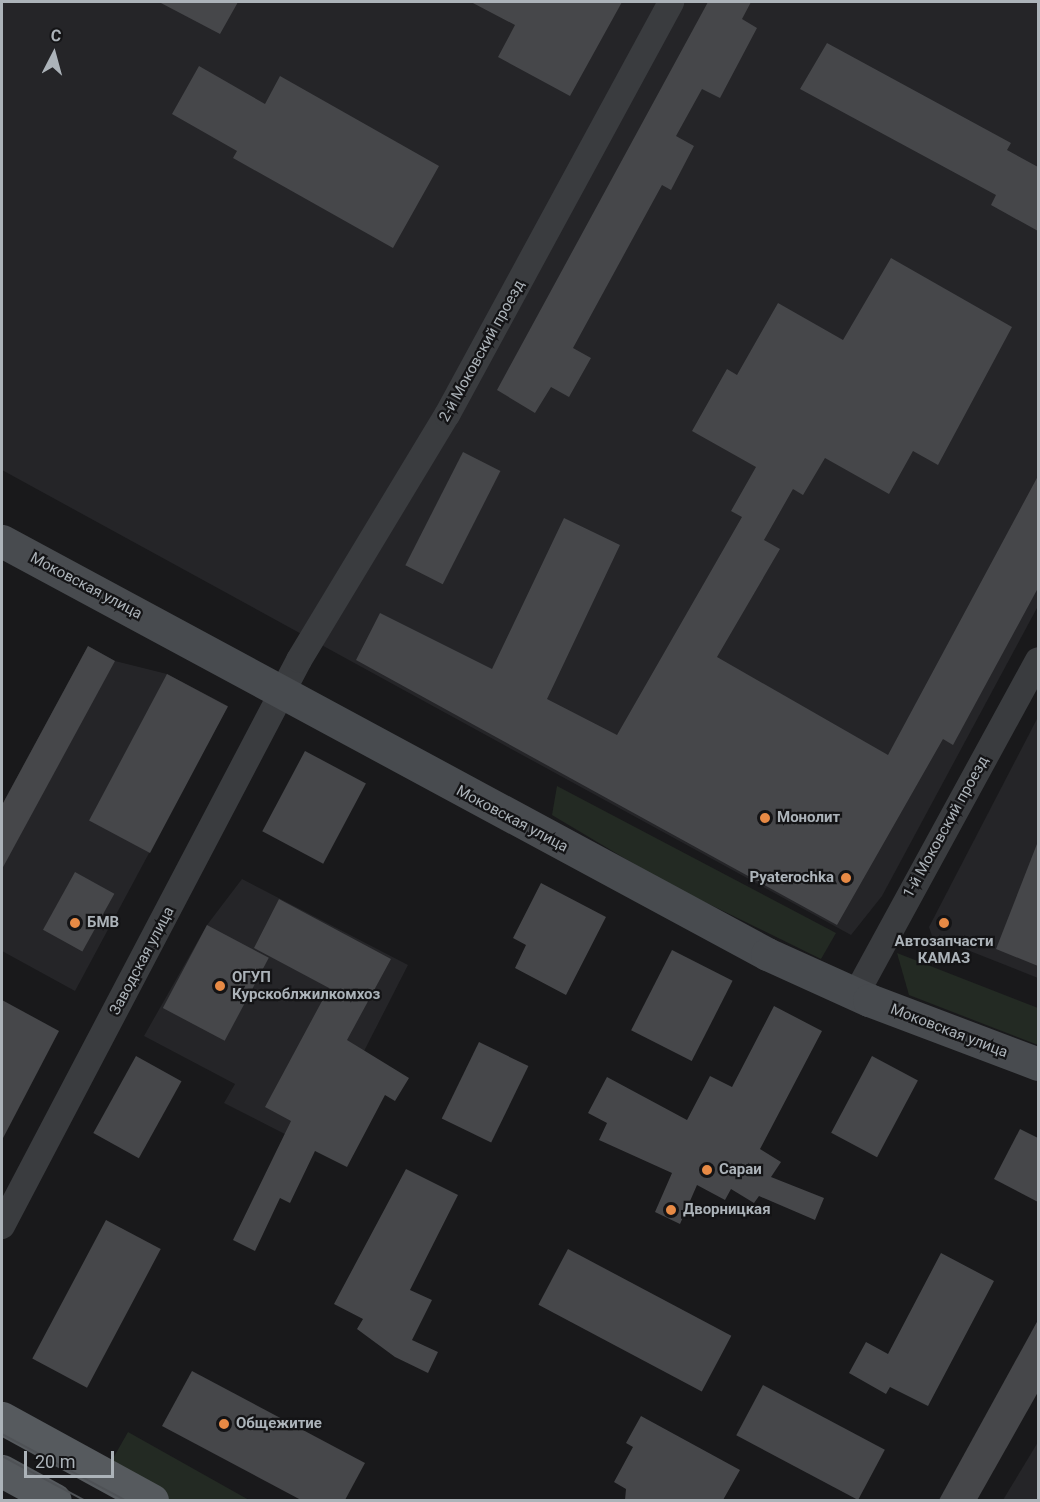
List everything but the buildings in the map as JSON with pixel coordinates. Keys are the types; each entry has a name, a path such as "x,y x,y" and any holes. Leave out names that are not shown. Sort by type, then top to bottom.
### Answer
{"main road":[{"path":"2,1418 152,1500"},
{"path":"2,1471 55,1500"}],"street":[{"name":"2-й Моковский проезд","path":"282,694 447,415 671,2"},
{"name":"Моковская улица","path":"2,541 668,903 856,994 1038,1064"},
{"name":"1-й Моковский проезд","path":"856,994 1038,660"},
{"name":"Заводская улица","path":"2,1226 282,694"}],"shaded area":[{"path":"2,2 1038,2 1038,606 882,896 851,935 2,470"},
{"path":"88,646 115,661 167,674 228,706 75,991 2,951 2,805"},
{"path":"1038,717 1038,978 932,936 929,927"},
{"path":"557,786 836,933 821,959 666,883 552,815"},
{"path":"242,879 408,965 314,1149 224,1103 235,1084 144,1036 207,925"},
{"path":"897,953 1038,1008 1038,1045 909,995"},
{"path":"128,1432 249,1500 164,1500 107,1469"},
{"path":"1038,1442 1038,1500 1003,1500"}],"tram line":[{"path":"2,1434 125,1500"},
{"path":"2,1456 84,1500"}],"place":[{"name":"Монолит","path":"765,818"},
{"name":"Pyaterochka","path":"846,878"},
{"name":"БМВ","path":"75,923"},
{"name":"Автозапчасти КАМАЗ","path":"944,923"},
{"name":"ОГУП Курскоблжилкомхоз","path":"220,986"},
{"name":"Сараи","path":"707,1170"},
{"name":"Дворницкая","path":"671,1210"},
{"name":"Общежитие","path":"224,1424"}]}
